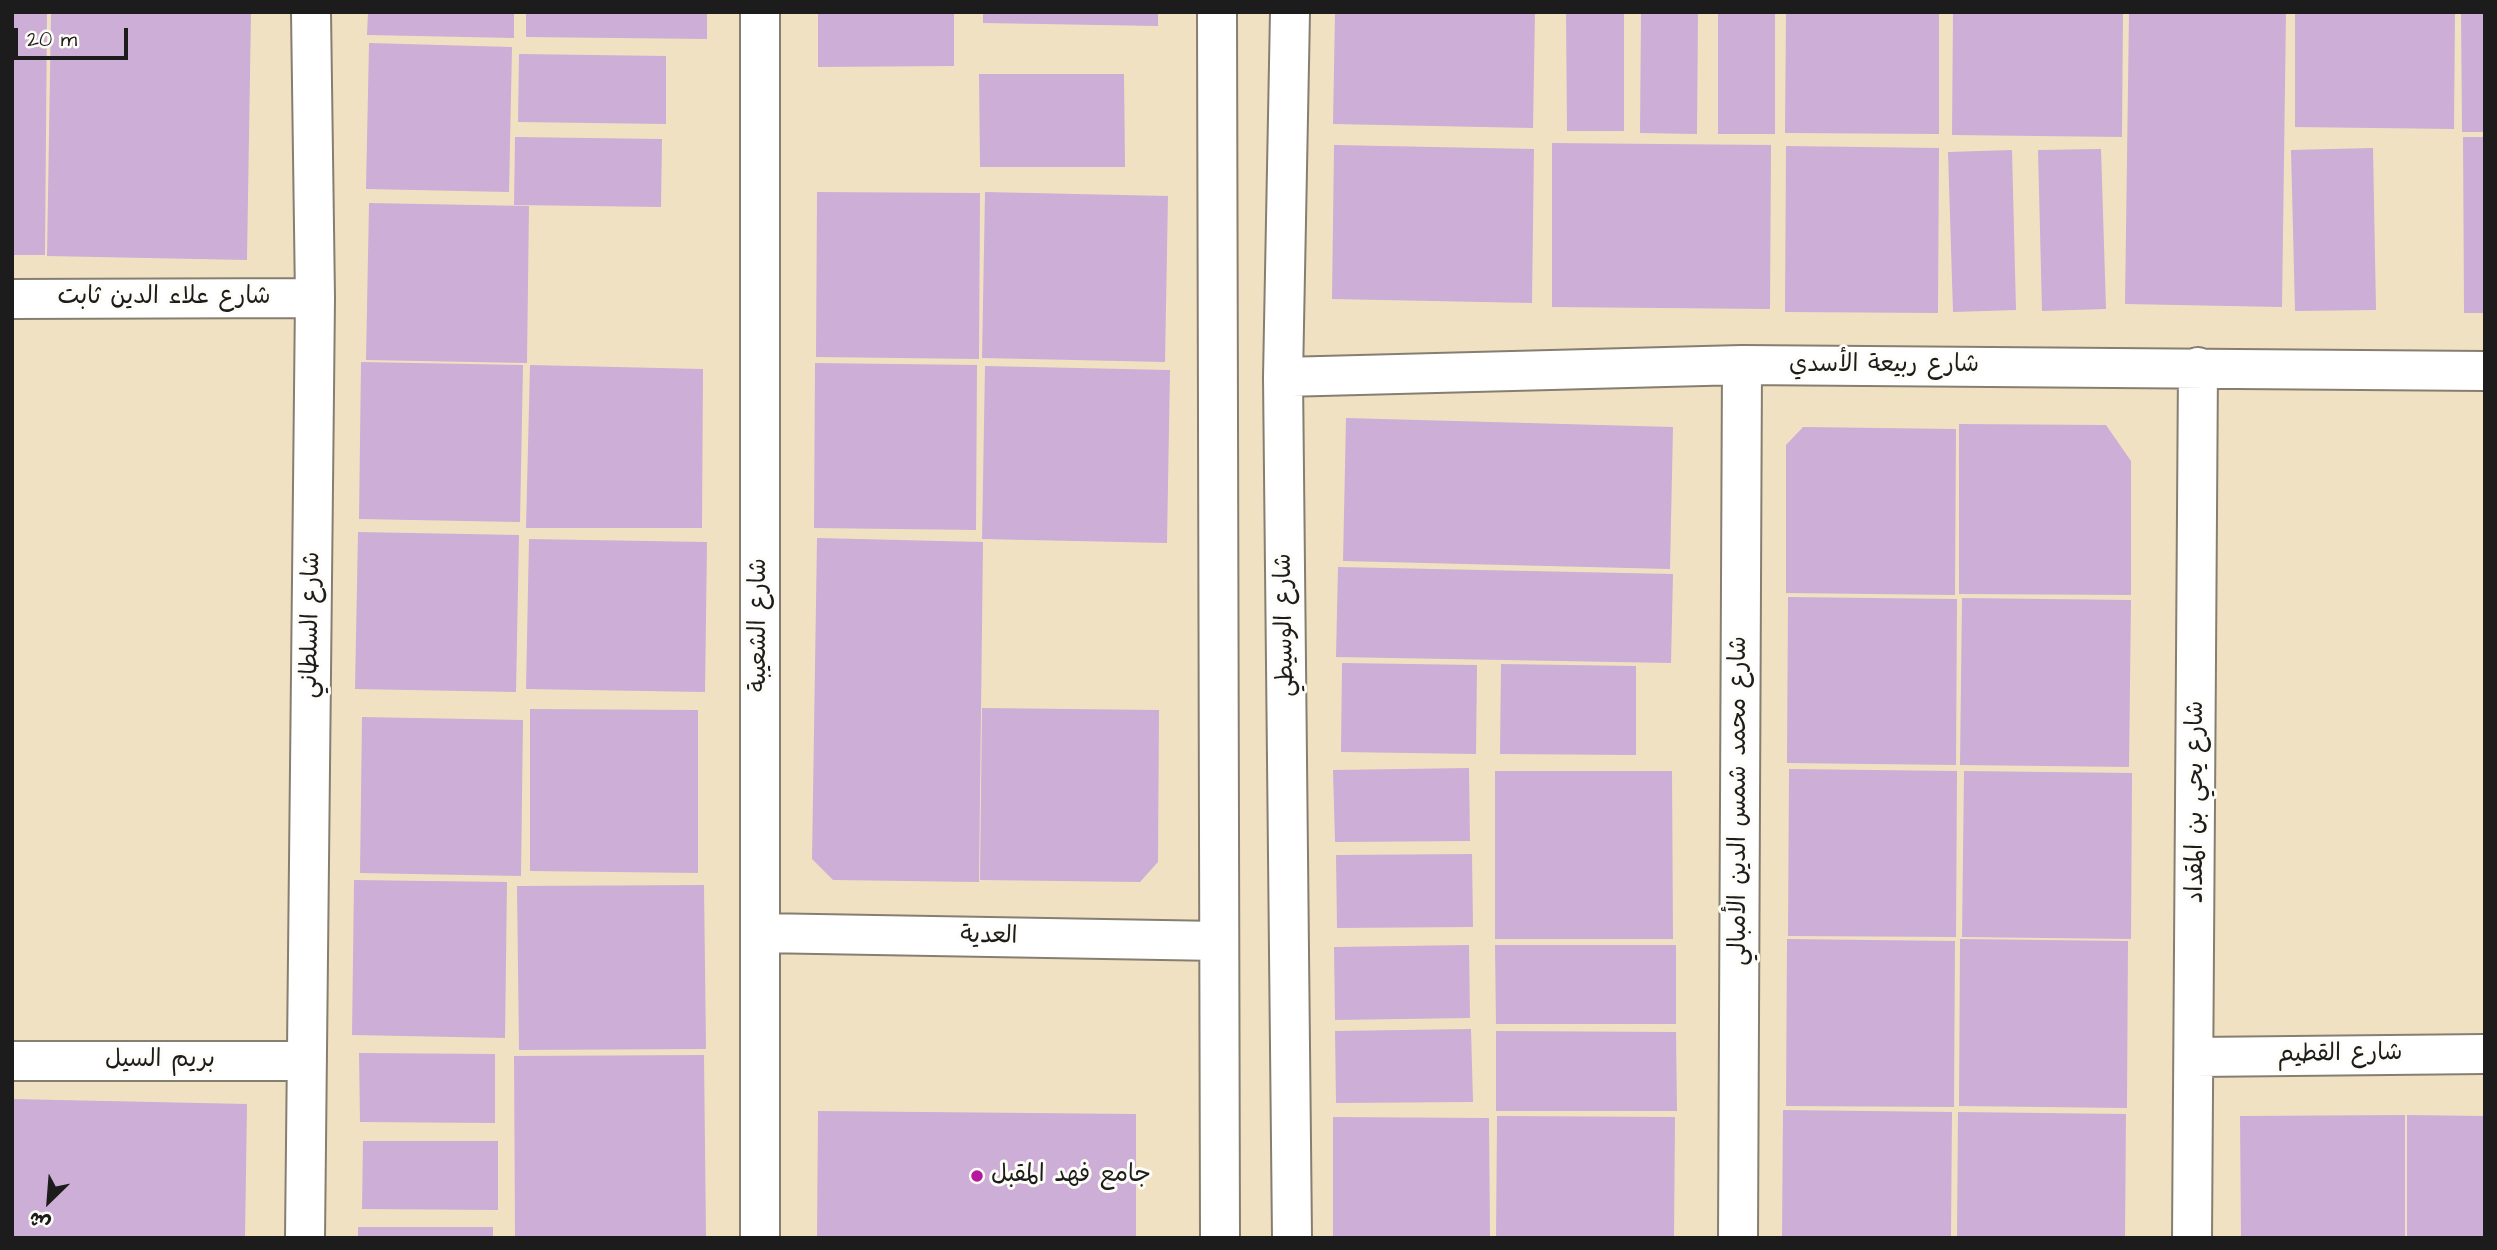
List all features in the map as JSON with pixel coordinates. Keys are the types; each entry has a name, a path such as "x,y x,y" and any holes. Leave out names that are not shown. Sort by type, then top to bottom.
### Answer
{"street":[{"name":"شارع السلطاني","path":"305,1238 315,298 311,12"},
{"name":"شارع الشعيبة","path":"760,12 760,1238"},
{"path":"1217,12 1220,1238"},
{"name":"شارع الوسيطي","path":"1290,12 1283,377 1292,1238"},
{"name":"شارع علاء الدين ثابت","path":"12,299 315,298"},
{"name":"شارع ربيعة الأسدي","path":"1283,377 1742,365 2485,371"},
{"name":"شارع محمد شمس الدين الأمبالي","path":"1738,1238 1742,365"},
{"name":"شارع يحي بن المقداد","path":"2192,1238 2196,1057 2198,367"},
{"name":"العدية","path":"760,933 1219,941"},
{"name":"شارع القطيم","path":"2196,1057 2485,1054"},
{"name":"بريم السيل","path":"12,1061 307,1061"}],"building":[{"path":"12,12 47,12 45,255 12,255"},
{"path":"51,12 251,12 247,260 47,256"},
{"path":"368,12 514,12 514,38 367,35"},
{"path":"526,12 707,12 707,39 526,37"},
{"path":"818,12 954,12 954,66 818,67"},
{"path":"983,12 1158,12 1158,26 983,23"},
{"path":"1335,12 1535,12 1533,128 1333,124"},
{"path":"1566,12 1624,12 1624,131 1567,131"},
{"path":"1641,12 1698,12 1697,134 1640,133"},
{"path":"1718,12 1775,12 1775,134 1718,134"},
{"path":"1786,12 1939,12 1939,134 1785,133"},
{"path":"1953,12 2123,12 2122,137 1952,135"},
{"path":"2129,12 2286,12 2282,307 2125,304"},
{"path":"2295,12 2455,12 2454,129 2295,127"},
{"path":"2461,12 2485,12 2485,132 2462,132"},
{"path":"369,43 512,47 509,192 366,189"},
{"path":"519,54 666,56 666,124 518,122"},
{"path":"979,74 1124,74 1125,167 980,167"},
{"path":"515,137 662,139 661,207 514,205"},
{"path":"2463,137 2485,137 2485,313 2464,313"},
{"path":"1552,143 1771,145 1770,309 1552,307"},
{"path":"1334,145 1534,149 1532,303 1332,299"},
{"path":"1786,146 1939,148 1938,313 1785,312"},
{"path":"2373,148 2376,310 2295,311 2291,150"},
{"path":"2101,149 2106,309 2042,311 2038,150"},
{"path":"2012,150 2016,310 1953,312 1948,152"},
{"path":"817,192 980,193 979,359 816,357"},
{"path":"985,192 1168,196 1165,362 982,358"},
{"path":"369,203 529,206 527,363 366,360"},
{"path":"361,362 523,365 520,522 359,519"},
{"path":"815,363 977,365 976,530 814,528"},
{"path":"530,365 703,369 702,528 526,528"},
{"path":"985,366 1170,370 1167,543 982,539"},
{"path":"1346,418 1673,427 1670,569 1343,561"},
{"path":"1959,424 2106,425 2131,461 2131,595 1959,594"},
{"path":"1803,427 1956,429 1955,595 1786,593 1786,445"},
{"path":"358,532 519,535 516,692 355,689"},
{"path":"817,538 983,542 979,882 833,880 812,859"},
{"path":"529,539 707,542 705,692 526,689"},
{"path":"1338,567 1673,574 1671,663 1336,657"},
{"path":"1788,597 1957,599 1956,765 1787,763"},
{"path":"1962,598 2131,600 2129,767 1960,765"},
{"path":"1342,663 1477,665 1476,754 1341,752"},
{"path":"1501,664 1636,666 1636,755 1500,754"},
{"path":"982,708 1159,710 1158,862 1140,882 980,880"},
{"path":"530,709 698,710 698,873 530,871"},
{"path":"362,717 523,720 521,876 360,873"},
{"path":"1469,768 1470,841 1335,842 1333,770"},
{"path":"1789,769 1957,771 1956,937 1788,936"},
{"path":"1495,771 1672,771 1673,939 1495,939"},
{"path":"1964,771 2132,773 2131,939 1962,937"},
{"path":"1472,854 1473,927 1337,928 1336,855"},
{"path":"354,880 507,882 505,1038 352,1035"},
{"path":"704,885 706,1049 519,1050 517,886"},
{"path":"1787,939 1955,941 1954,1107 1786,1106"},
{"path":"1960,939 2128,941 2127,1108 1959,1106"},
{"path":"1469,945 1470,1018 1335,1020 1334,947"},
{"path":"1495,945 1676,945 1676,1024 1496,1024"},
{"path":"1471,1029 1473,1102 1336,1103 1335,1031"},
{"path":"1496,1031 1676,1032 1677,1111 1496,1111"},
{"path":"359,1053 495,1054 495,1123 360,1122"},
{"path":"704,1055 706,1238 515,1238 514,1056"},
{"path":"12,1099 247,1104 245,1238 12,1238"},
{"path":"1783,1110 1952,1112 1951,1238 1782,1238"},
{"name":"جامع فهد المقبل","path":"818,1111 1136,1114 1136,1238 817,1238"},
{"path":"1958,1112 2126,1114 2125,1238 1957,1238"},
{"path":"2405,1115 2405,1238 2241,1238 2240,1116"},
{"path":"2407,1115 2484,1116 2484,1238 2407,1238"},
{"path":"1497,1116 1675,1117 1674,1238 1496,1238"},
{"path":"1333,1117 1489,1118 1490,1238 1333,1238"},
{"path":"363,1141 498,1141 498,1210 362,1209"},
{"path":"358,1227 493,1227 493,1238 358,1238"}],"place":[{"name":"جامع فهد المقبل","path":"977,1176"}]}
